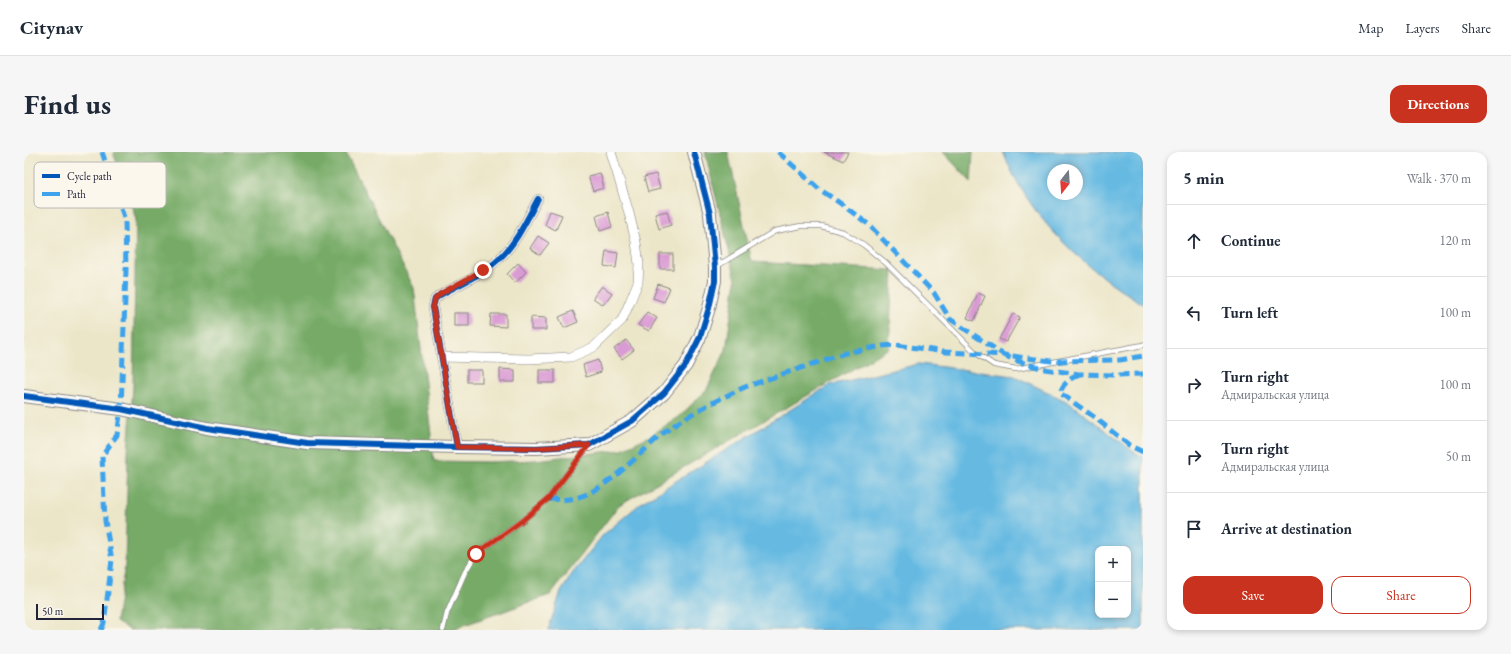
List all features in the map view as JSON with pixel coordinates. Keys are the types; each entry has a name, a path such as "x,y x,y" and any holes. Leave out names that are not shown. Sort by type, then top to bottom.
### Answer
{"street":[{"path":"441,357 529,359 571,357 594,347 622,320 638,282 639,264 636,242 629,213 611,152"},
{"path":"24,396 121,409 207,428 307,443 536,448 589,445 632,421 664,393 686,365 700,337 715,281 715,267 710,214 694,152"},
{"path":"457,447 433,307 435,299 440,294 483,270 500,258 515,239 538,199"}],"lane":[{"path":"715,267 775,231 801,226 821,226 843,232 864,245 886,263 976,353 994,365 1016,369 1143,345"},
{"path":"443,630 447,613 465,572 476,554 523,520 548,499 589,445"}],"green space":[{"path":"113,152 345,152 414,288 434,461 489,462 535,460 620,450 650,436 679,417 707,389 726,350 736,280 705,152 728,152 752,262 893,270 889,348 619,505 550,595 450,630 130,630 116,622 125,565 128,452 133,387 136,219 132,208 166,208 166,162 116,162"},
{"path":"943,152 973,152 971,182"}],"water":[{"path":"1003,152 1143,152 1143,304 1099,274 1079,257 1043,220 1014,176"},
{"path":"919,364 1014,376 1068,402 1138,455 1143,456 1143,630 548,630 561,592 572,574 603,535 641,503 830,385"}],"building":[{"path":"824,152 848,152 843,161"},
{"path":"600,173 604,188 593,191 588,176"},
{"path":"656,174 660,189 648,192 644,177"},
{"path":"550,211 562,215 556,230 545,225"},
{"path":"667,211 671,225 659,229 655,214"},
{"path":"608,212 612,227 600,231 596,216"},
{"path":"538,236 549,243 540,255 530,248"},
{"path":"606,251 618,253 616,268 604,266"},
{"path":"660,254 673,254 673,269 660,269"},
{"path":"518,263 526,272 515,283 507,274"},
{"path":"658,284 670,288 664,302 653,298"},
{"path":"602,286 612,293 603,305 593,298"},
{"path":"978,293 985,296 974,321 967,318"},
{"path":"573,311 578,322 564,328 559,317"},
{"path":"647,312 657,318 649,331 638,325"},
{"path":"454,313 469,313 469,326 454,326"},
{"path":"491,314 506,314 506,327 490,326"},
{"path":"1013,314 1020,317 1006,342 999,339"},
{"path":"531,317 546,318 546,330 531,330"},
{"path":"626,340 634,350 622,359 614,349"},
{"path":"598,360 601,372 586,377 583,365"},
{"path":"500,369 515,370 515,382 500,382"},
{"path":"467,370 482,370 482,382 467,382"},
{"path":"539,370 555,370 555,383 539,383"}],"marked path":[{"path":"102,152 105,162"},
{"path":"778,152 819,189 868,224 934,293 950,319 1004,355 1051,361 1120,360 1143,356"},
{"path":"101,630 104,623 112,560 105,521 102,456 117,435 121,409 126,270 125,220 121,208"},
{"path":"548,499 569,499 583,496 596,489 609,481 670,428 697,411 726,396 745,387 845,353 896,345 946,352 1004,355 1014,360 1044,369 1079,374 1143,374"},
{"path":"1079,374 1065,384 1060,393 1094,417 1129,445 1143,452"}],"cycle path":[{"path":"24,396 121,409 207,428 307,443 536,448 589,445 632,421 664,393 686,365 700,337 715,281 715,267 710,214 694,152"},
{"path":"457,447 433,307 435,299 494,264 517,238 538,199"}],"route":[{"path":"476,554 523,520 548,499 589,445 536,448 457,447 433,307 435,299 440,294 483,270"}]}
